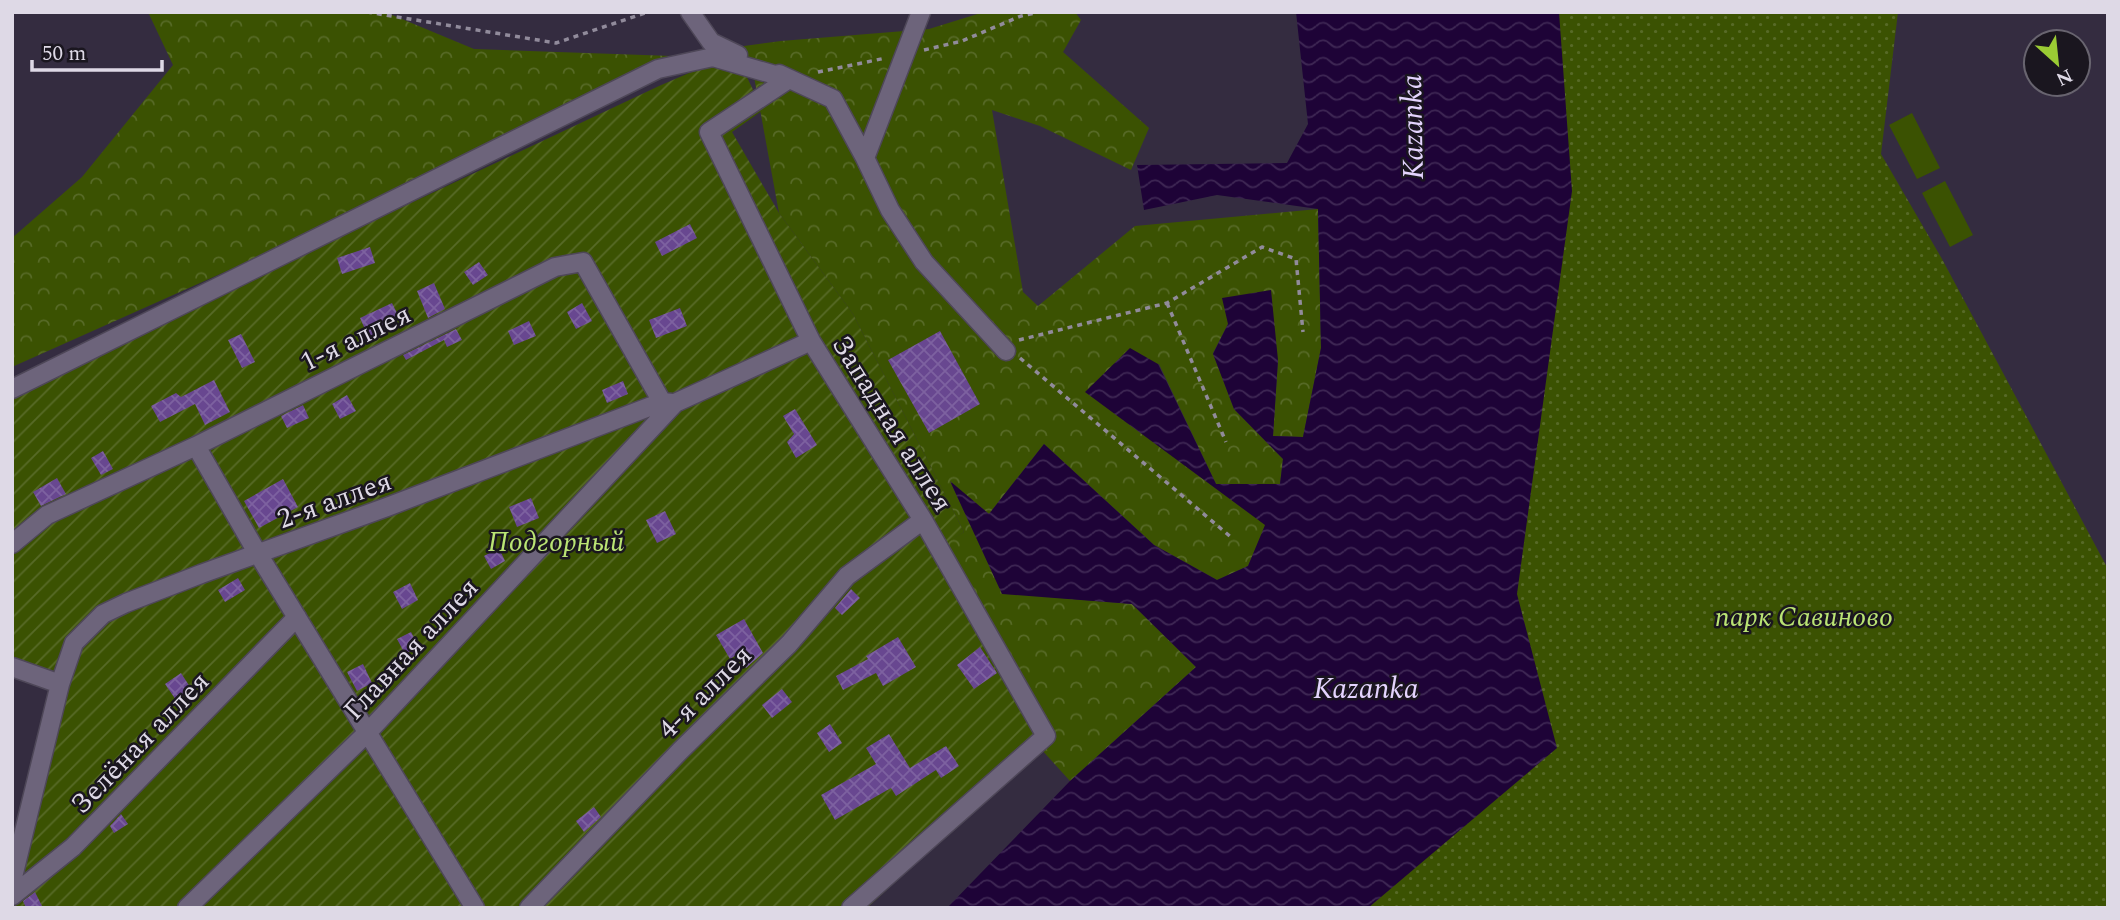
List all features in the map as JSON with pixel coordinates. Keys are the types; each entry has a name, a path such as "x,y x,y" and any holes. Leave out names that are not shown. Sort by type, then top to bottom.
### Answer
{"lane":[{"path":"690,12 711,42 833,99 890,210 924,262 1011,348"},
{"path":"865,158 921,12"},
{"path":"12,389 658,69 713,57 789,79"},
{"name":"Западная аллея","path":"789,79 709,132 811,341 922,520 1045,736 851,908"},
{"name":"1-я аллея","path":"12,544 47,515 196,446 555,267 583,262 669,402"},
{"name":"Главная аллея","path":"187,908 368,732 669,402 811,341"},
{"name":"2-я аллея","path":"12,881 60,684 74,643 103,614 201,574 669,402"},
{"path":"196,446 258,554 475,908"},
{"name":"4-я аллея","path":"529,908 680,751 789,644 847,576 922,520"},
{"name":"Зелёная аллея","path":"12,896 73,847 297,617"},
{"path":"12,667 60,684"}],"path":[{"path":"367,12 556,43 648,12"},
{"path":"913,52 962,41 1021,16 1039,12"},
{"path":"789,79 888,57"},
{"path":"1011,348 1167,303 1262,247 1296,259 1303,332"},
{"path":"1167,303 1226,442"},
{"path":"1011,348 1232,538"}],"green space":[{"path":"148,12 385,12 474,49 672,56 781,41 929,29 984,12 1075,12 1081,20 1063,52 1149,128 1131,170 1040,126 992,110 1023,292 1038,306 1135,226 1318,209 1321,348 1303,437 1273,436 1278,360 1228,324 1213,353 1234,409 1283,459 1280,484 1216,484 1159,364 1086,392 1266,525 1248,566 1217,580 1154,545 1044,444 989,514 951,483 1002,593 1132,604 1196,667 1070,781 1041,749 945,543 964,532 853,314 779,213 752,66 741,53 679,69 12,367 12,238 82,177 173,65"},
{"name":"парк Савиново","path":"1544,12 1898,12 1881,154 1942,259 2108,569 2108,908 1349,908"},
{"name":"Подгорный","path":"738,59 763,110 732,132 779,213 853,314 964,532 945,544 1041,749 867,908 12,908 12,884 60,685 12,672 12,391 659,86 689,73"},
{"path":"1912,113 1940,168 1917,179 1889,125"},
{"path":"1945,181 1973,235 1950,247 1922,193"}],"water":[{"name":"Kazanka","path":"1296,12 1559,12 1572,191 1517,594 1557,748 1368,908 947,908 1070,781 1196,667 1132,604 1002,594 950,481 989,514 1044,444 1154,545 1217,580 1248,566 1265,525 1085,392 1130,348 1158,364 1216,484 1280,484 1283,459 1234,409 1213,354 1228,324 1222,298 1271,290 1278,360 1273,436 1303,437 1321,348 1318,209 1217,195 1144,210 1137,165 1287,163 1308,124"}],"building":[{"path":"690,224 697,238 662,256 655,242"},
{"path":"370,247 375,263 342,274 337,258"},
{"path":"479,262 488,275 473,285 464,272"},
{"path":"434,283 445,309 428,318 417,291"},
{"path":"392,303 399,317 396,319 398,324 369,338 360,318"},
{"path":"582,303 592,321 576,329 567,312"},
{"path":"680,308 687,326 656,338 649,320"},
{"path":"529,321 536,336 514,345 508,331"},
{"path":"456,329 462,340 447,347 444,340 406,360 403,355"},
{"path":"940,331 980,404 929,433 888,360"},
{"path":"241,334 255,362 242,368 228,340"},
{"path":"214,380 230,412 205,425 195,404 160,422 151,406 176,393 181,397"},
{"path":"623,381 628,394 607,403 602,390"},
{"path":"347,395 356,411 340,419 332,404"},
{"path":"303,405 309,418 287,428 281,416"},
{"path":"795,409 817,445 796,458 787,442 794,434 783,416"},
{"path":"103,451 113,469 101,475 91,458"},
{"path":"57,478 66,494 41,506 33,492"},
{"path":"283,479 298,507 259,528 244,501"},
{"path":"531,498 539,518 517,527 509,507"},
{"path":"665,511 676,534 657,543 646,520"},
{"path":"499,548 505,561 491,569 484,556"},
{"path":"238,578 245,590 225,602 218,590"},
{"path":"410,583 418,600 402,609 393,592"},
{"path":"851,589 860,598 842,615 835,608"},
{"path":"744,619 763,653 746,668 738,654 730,659 716,635"},
{"path":"411,632 419,647 405,654 397,639"},
{"path":"898,637 916,667 883,686 876,673 843,690 836,676 868,659 866,656"},
{"path":"980,647 997,673 974,689 957,665"},
{"path":"363,664 372,683 357,691 347,672"},
{"path":"181,673 192,690 176,700 165,684"},
{"path":"782,689 792,702 772,718 762,705"},
{"path":"830,724 842,743 829,752 817,733"},
{"path":"889,734 910,768 946,746 959,766 941,778 936,770 896,796 891,788 835,820 821,795 876,764 866,748"},
{"path":"594,807 601,817 584,832 576,821"},
{"path":"121,814 128,824 114,833 110,826"},
{"path":"35,892 43,908 26,908 23,901"}]}
